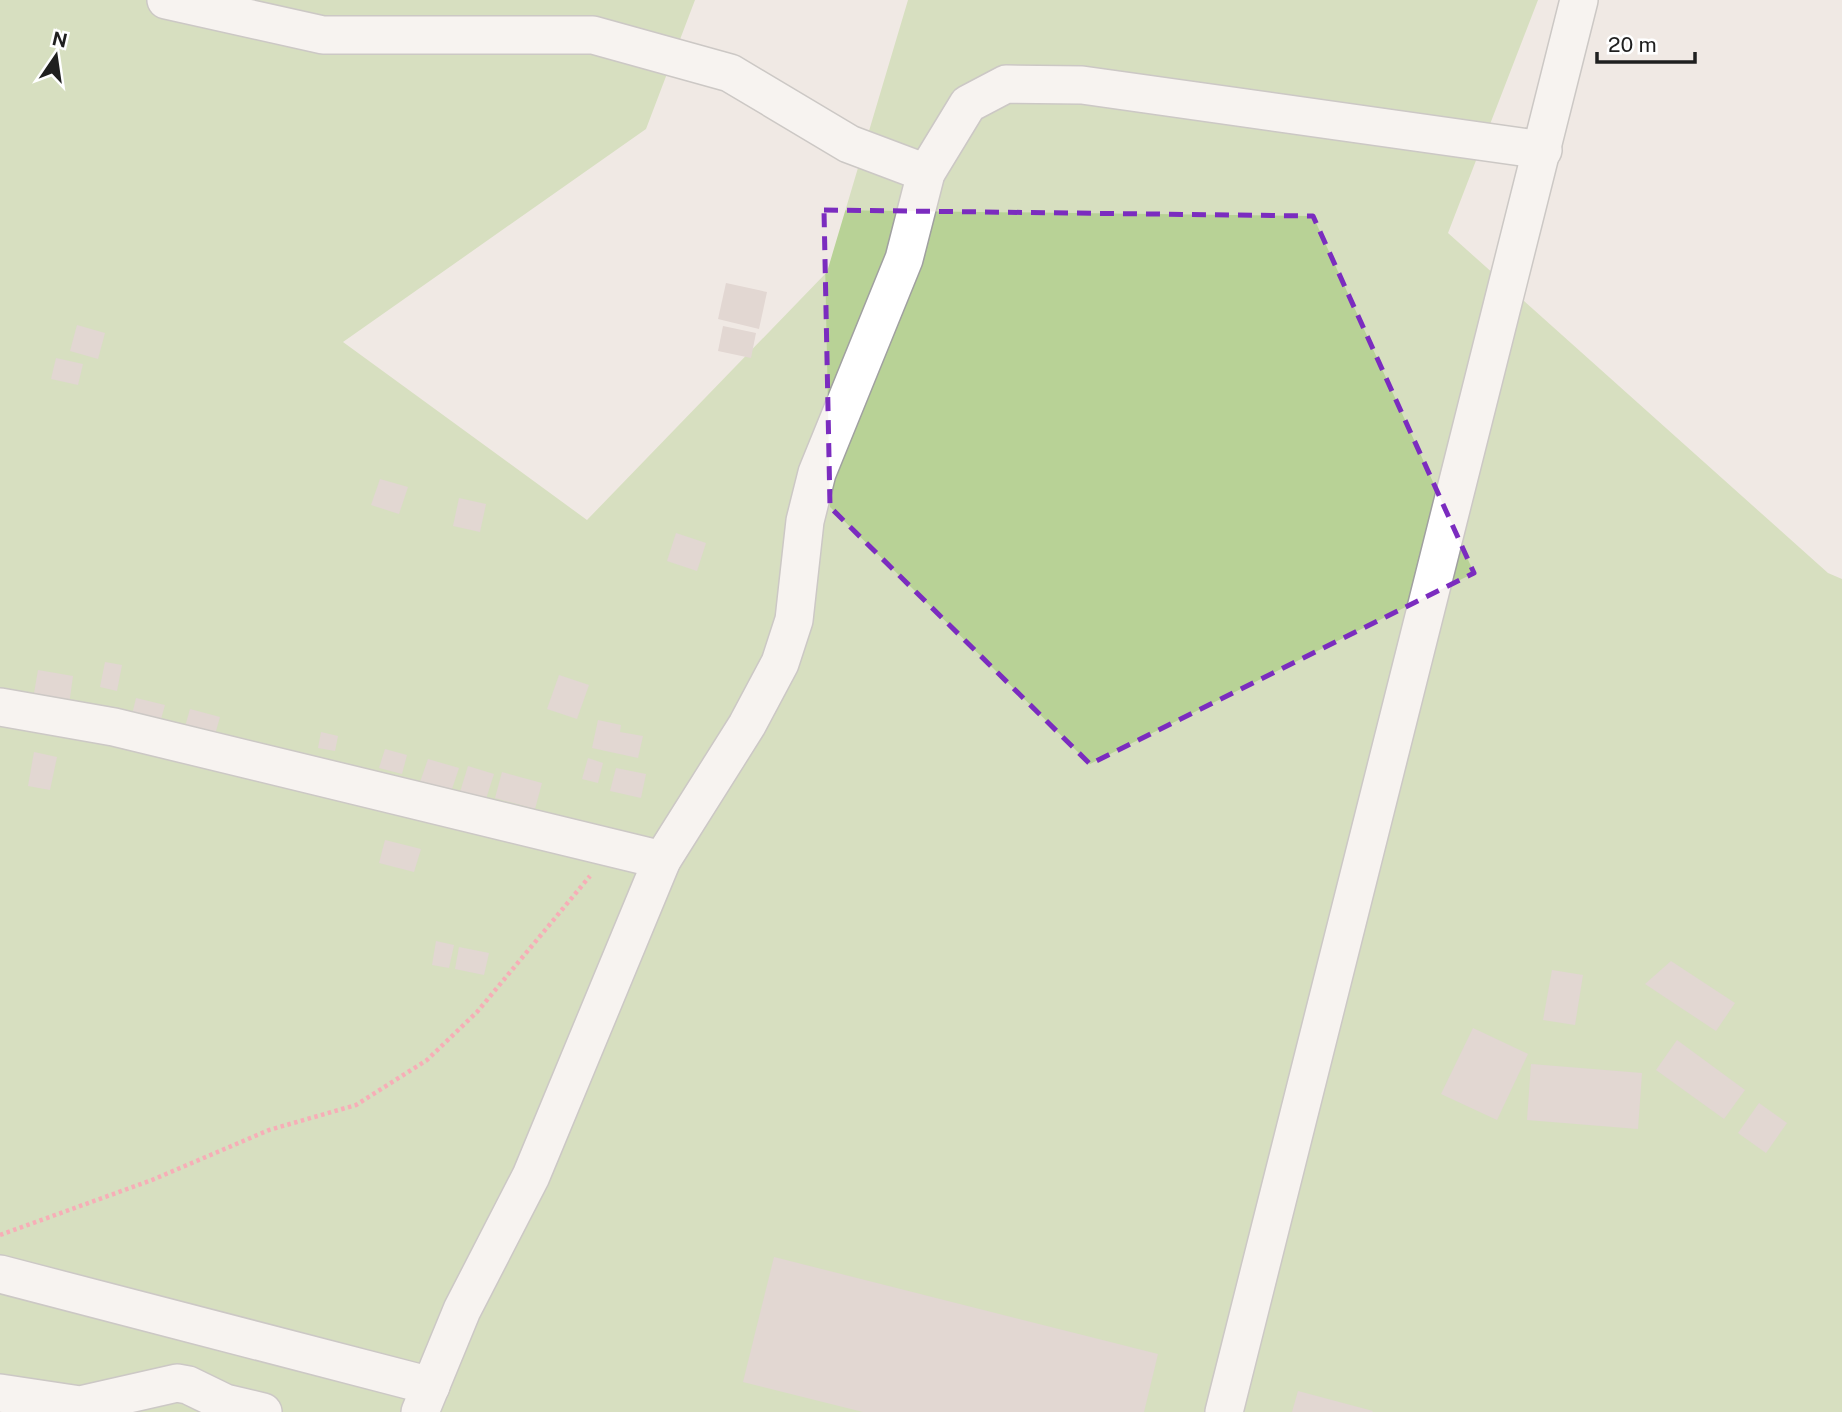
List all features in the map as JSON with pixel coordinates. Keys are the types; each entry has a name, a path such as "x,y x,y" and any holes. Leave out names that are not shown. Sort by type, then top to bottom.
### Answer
{"street":[{"path":"166,0 323,35 593,36 730,73 849,144 926,173"},
{"path":"1224,1412 1579,0"},
{"path":"0,1274 426,1399 462,1310 531,1176 663,860 747,725 780,663 794,620 805,521 817,473 904,259 926,173 968,104 1006,84 1082,85 1543,150"},
{"path":"0,707 114,727 663,860"},
{"path":"0,1393 79,1405 177,1383 188,1385 225,1403 263,1412"}],"path":[{"path":"0,1235 152,1180 269,1130 356,1105 427,1060 477,1012 613,848"}],"highlighted area":[{"path":"824,210 1313,216 1474,573 1090,764 830,507"}],"green space":[{"path":"0,0 695,0 646,129 343,342 587,520 827,272 908,0 1538,0 1448,233 1828,573 1842,579 1842,1412 0,1412"}],"building":[{"path":"726,283 767,292 759,329 718,319"},
{"path":"77,325 105,333 98,359 70,351"},
{"path":"723,326 756,333 751,358 718,351"},
{"path":"56,358 83,364 78,385 51,379"},
{"path":"380,479 408,487 399,514 371,505"},
{"path":"459,498 486,504 480,532 453,526"},
{"path":"676,533 706,543 697,571 667,561"},
{"path":"105,662 122,665 117,691 100,687"},
{"path":"38,670 73,676 69,705 33,699"},
{"path":"559,675 589,685 577,719 547,709"},
{"path":"136,698 165,705 159,726 131,719"},
{"path":"190,709 220,717 212,745 182,737"},
{"path":"598,720 621,725 620,732 643,736 638,758 592,748"},
{"path":"321,732 338,736 335,751 318,748"},
{"path":"385,749 407,755 402,774 379,768"},
{"path":"34,752 57,757 50,790 28,786"},
{"path":"588,758 603,763 598,783 582,779"},
{"path":"428,759 459,768 451,792 420,782"},
{"path":"468,766 494,774 486,799 460,792"},
{"path":"616,768 646,774 641,798 610,791"},
{"path":"502,772 542,783 535,809 495,798"},
{"path":"385,840 421,849 414,872 379,863"},
{"path":"436,941 454,945 449,968 432,965"},
{"path":"459,947 489,953 484,975 455,969"},
{"path":"1671,961 1735,1003 1716,1031 1645,984"},
{"path":"1552,970 1583,975 1575,1025 1543,1020"},
{"path":"1473,1028 1528,1054 1497,1120 1441,1094"},
{"path":"1677,1040 1745,1090 1724,1119 1656,1070"},
{"path":"1531,1064 1642,1073 1638,1129 1527,1120"},
{"path":"1759,1103 1787,1123 1766,1153 1738,1133"},
{"path":"774,1257 1158,1354 1144,1412 863,1412 743,1382"},
{"path":"1298,1391 1373,1411 1292,1412"}]}
